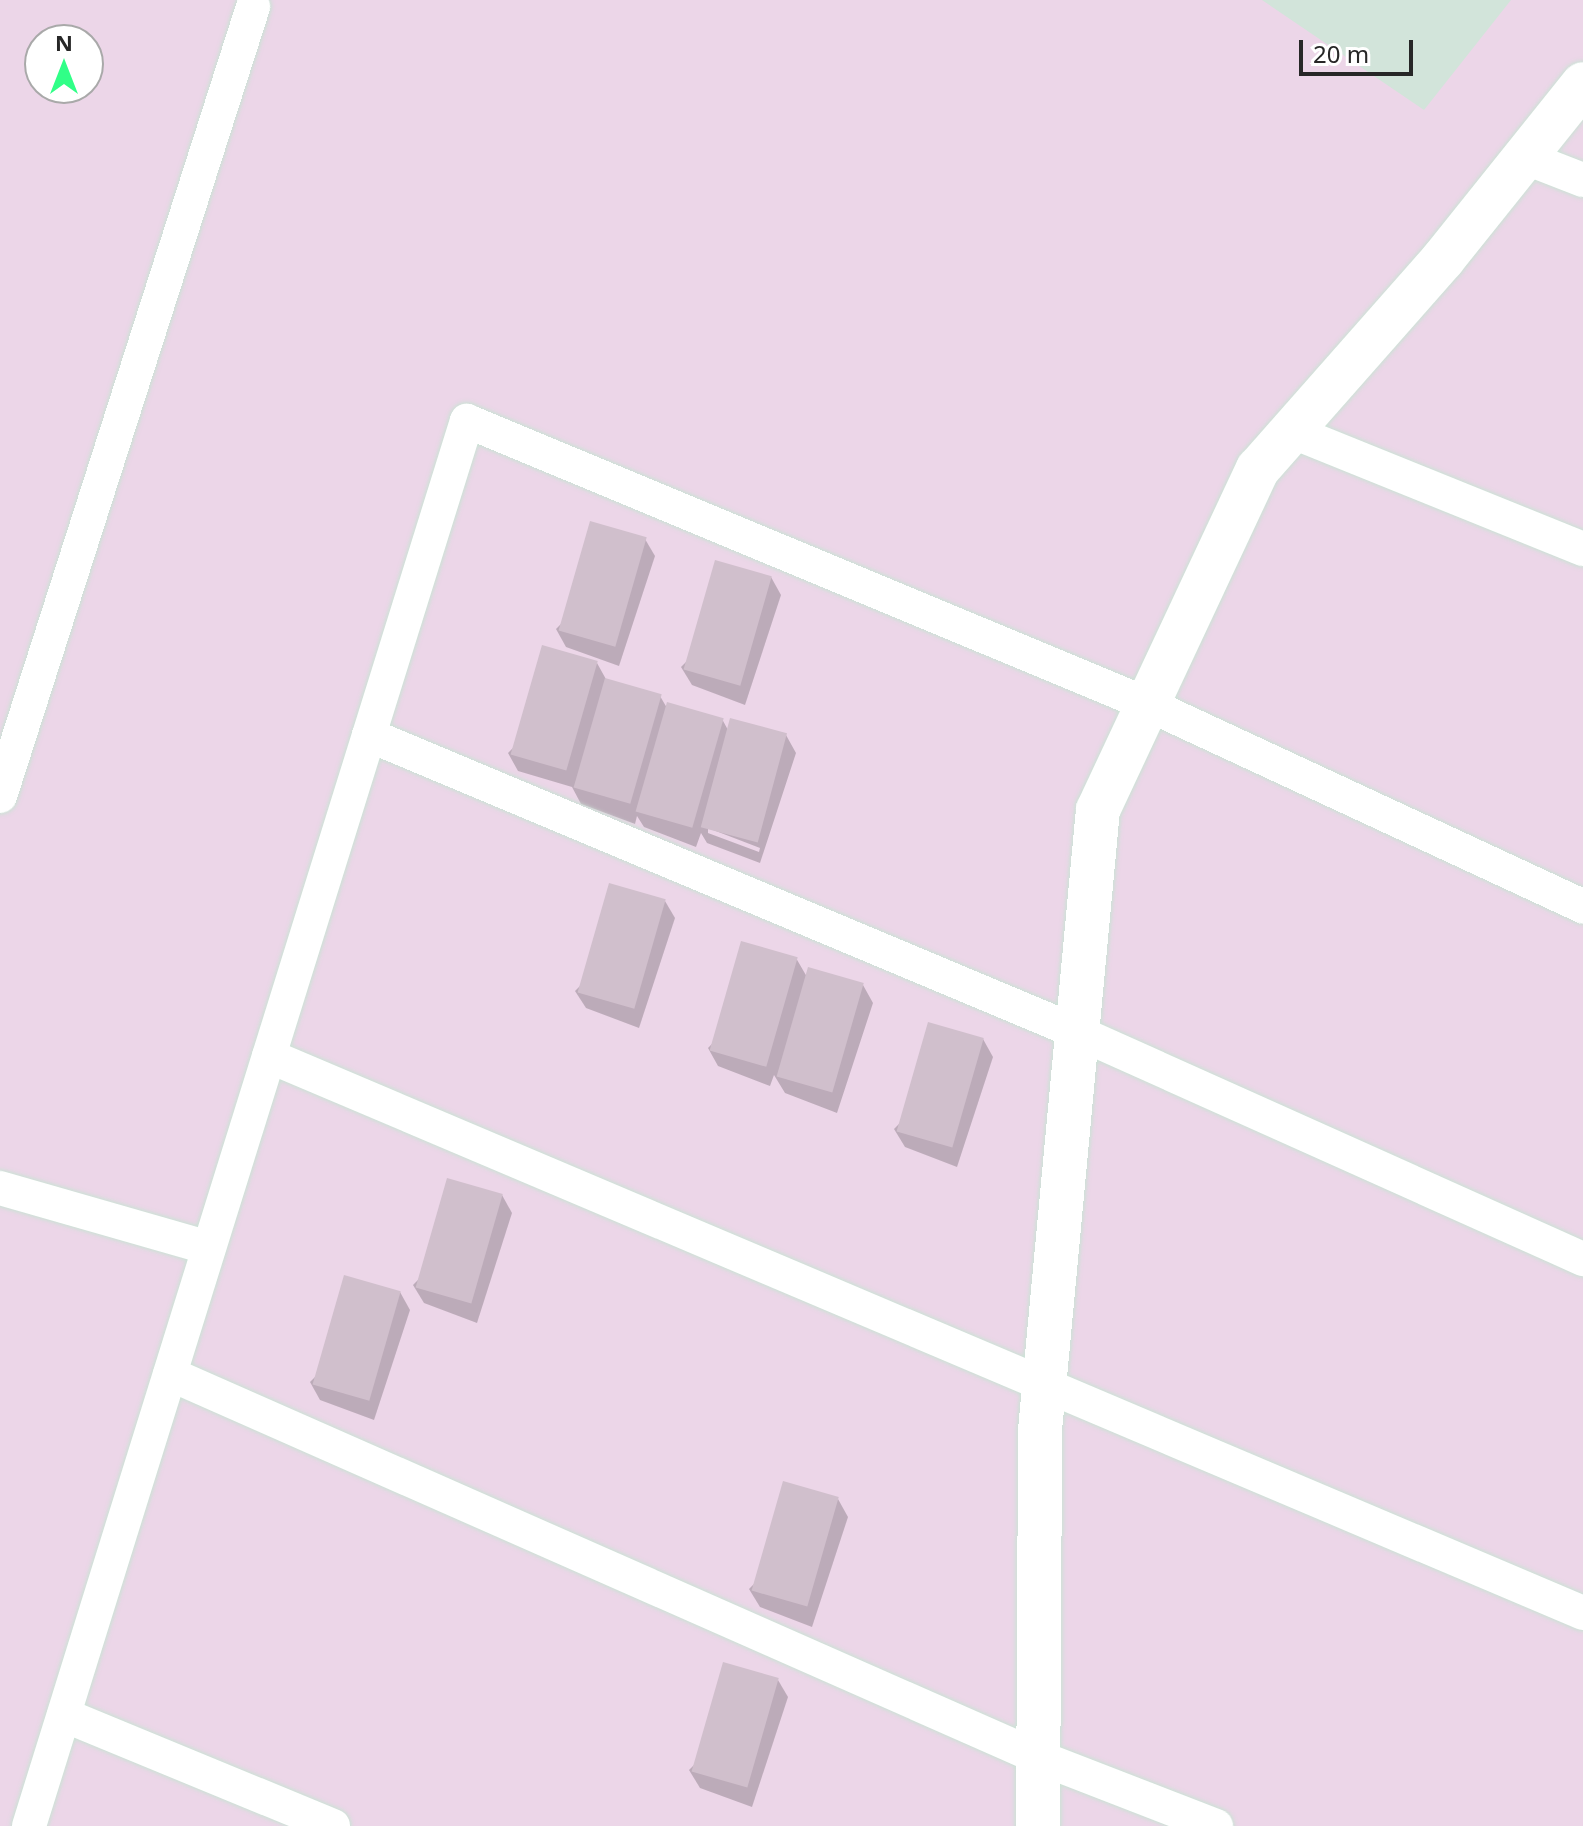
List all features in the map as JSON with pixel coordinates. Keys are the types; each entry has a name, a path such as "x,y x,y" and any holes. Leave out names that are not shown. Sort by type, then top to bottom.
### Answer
{"main road":[{"path":"1038,1826 1044,1382 1098,810 1258,469 1443,259 1583,84"}],"street":[{"path":"0,796 253,7"},
{"path":"1524,157 1583,180"},
{"path":"29,1826 467,421 1147,704 1583,906"},
{"path":"1291,431 1583,549"},
{"path":"369,735 1077,1032 1583,1259"},
{"path":"269,1056 1583,1613"},
{"path":"0,1188 209,1248"},
{"path":"170,1374 1038,1757 1216,1826"},
{"path":"64,1715 333,1826"}],"shaded area":[{"path":"1262,0 1511,0 1424,110"}],"building":[{"path":"590,521 647,537 615,647 559,631"},
{"path":"715,560 772,576 740,686 684,670"},
{"path":"542,645 598,661 566,771 511,755"},
{"path":"605,678 662,694 630,804 574,788"},
{"path":"667,702 724,718 692,828 636,812"},
{"path":"730,718 787,733 758,842 701,827"},
{"path":"609,883 666,899 634,1009 578,993"},
{"path":"741,941 798,957 766,1067 710,1051"},
{"path":"808,967 864,983 832,1093 777,1077"},
{"path":"928,1022 984,1038 952,1148 897,1132"},
{"path":"447,1178 503,1194 471,1304 416,1288"},
{"path":"344,1275 401,1291 369,1401 313,1385"},
{"path":"783,1481 839,1497 807,1607 752,1591"},
{"path":"723,1662 779,1678 747,1788 692,1772"}]}
